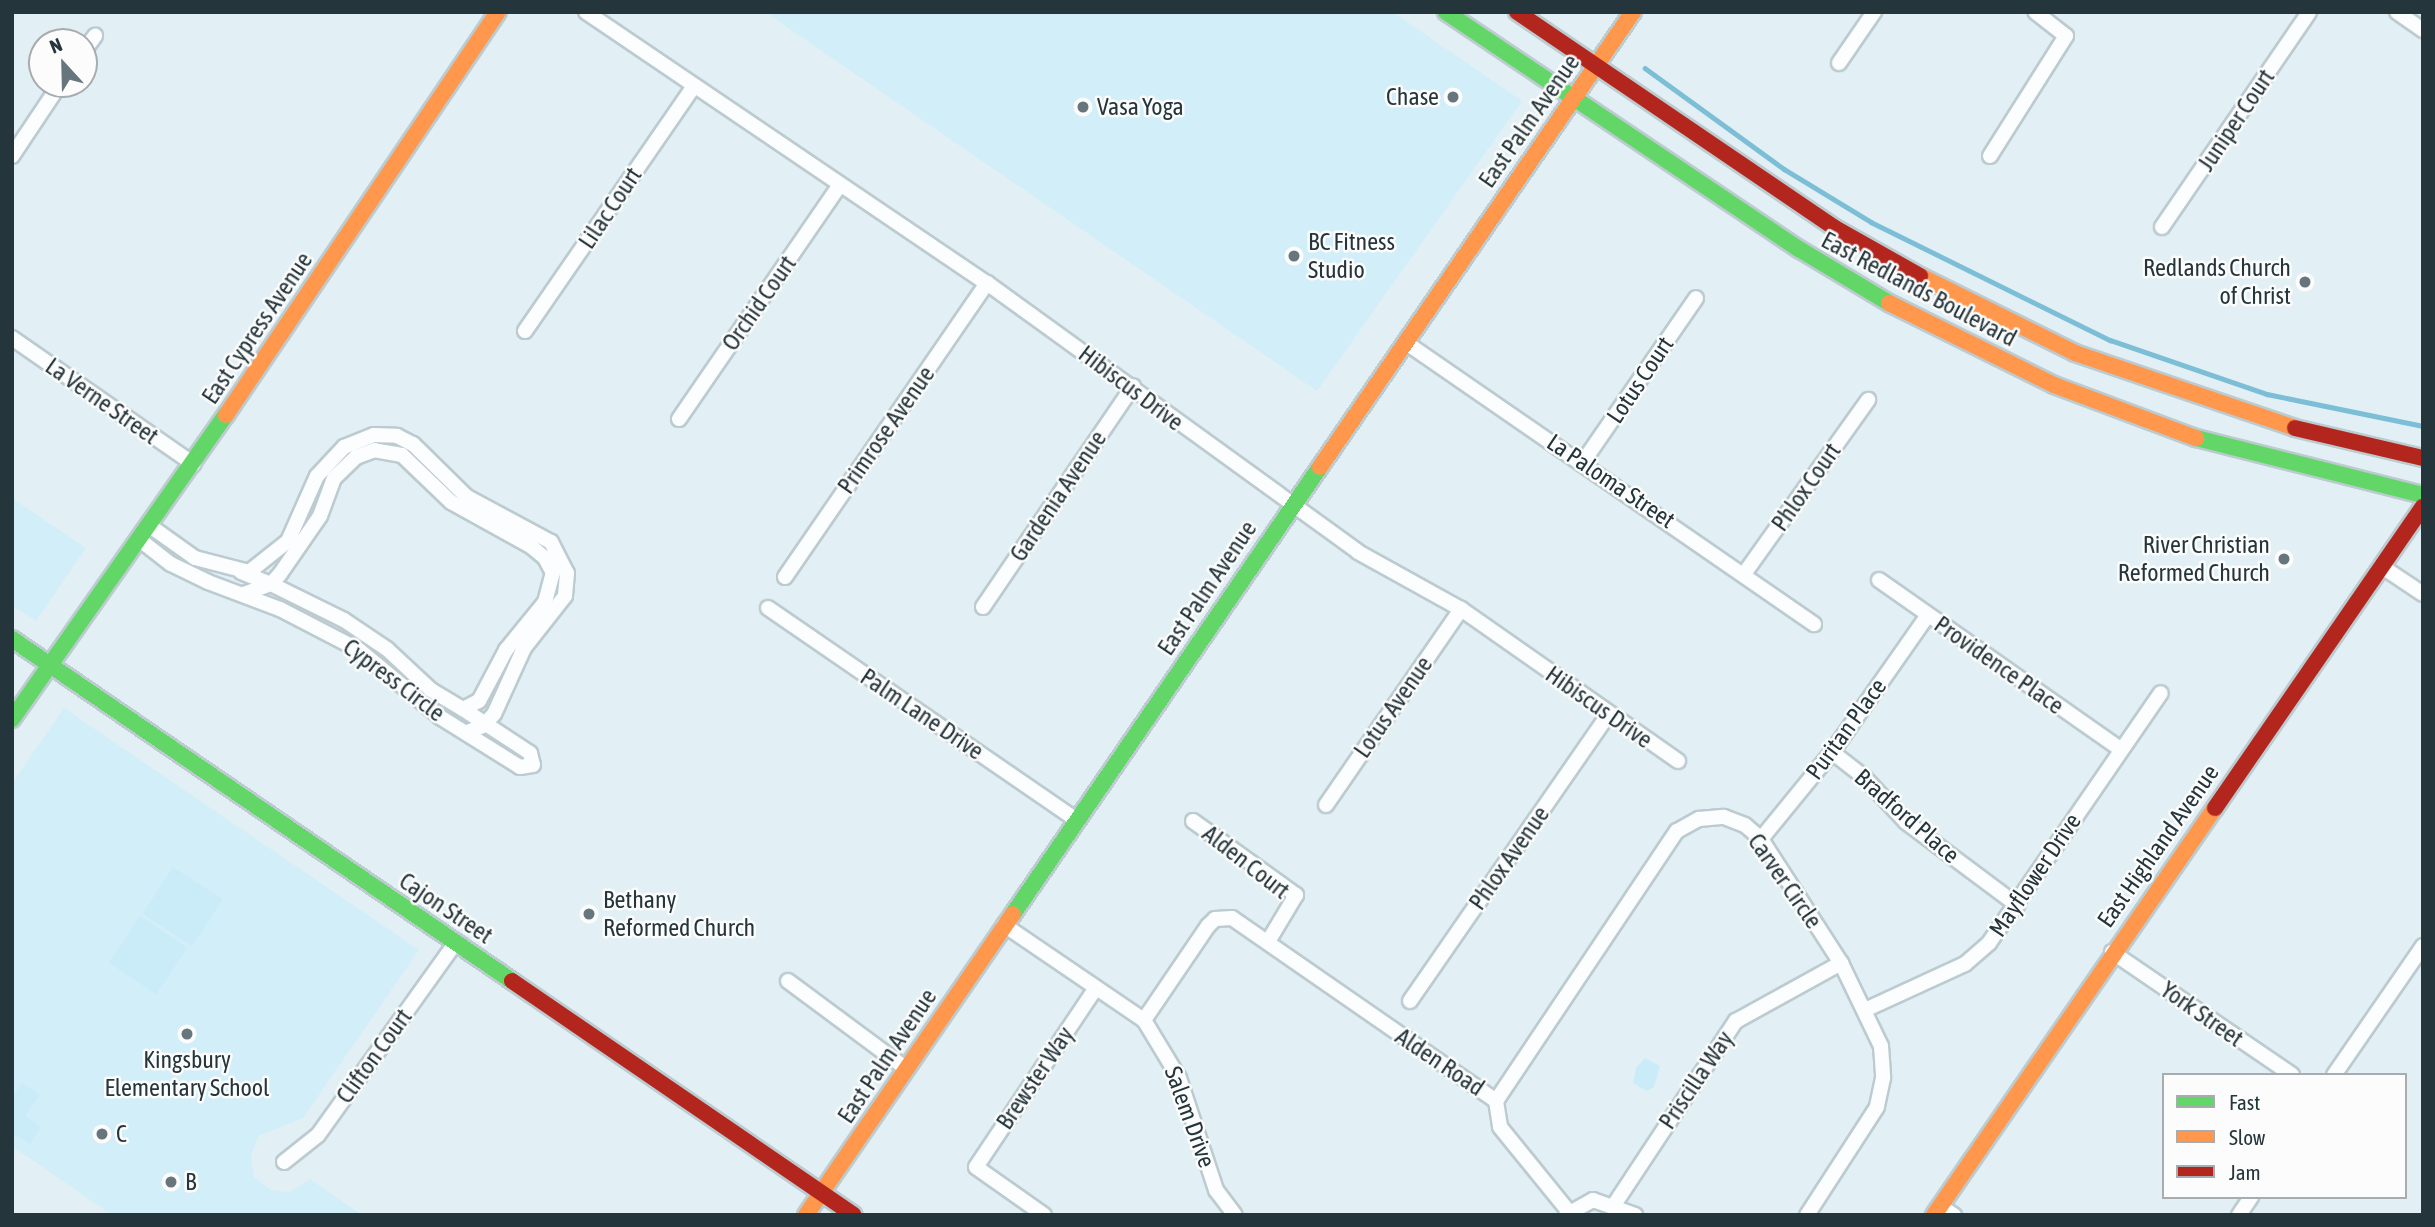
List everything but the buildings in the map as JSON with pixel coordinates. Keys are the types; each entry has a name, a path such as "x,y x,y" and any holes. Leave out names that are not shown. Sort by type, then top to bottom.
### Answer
{"street":[{"name":"East Cypress Avenue","path":"12,719 193,464 498,12"},
{"name":"Hibiscus Drive","path":"586,12 839,186 987,283 1133,386 1196,438 1358,552 1461,609 1678,761"},
{"name":"East Redlands Boulevard","path":"1446,12 1798,249 1901,310 2054,385 2200,439 2423,495"},
{"name":"East Redlands Boulevard","path":"1517,12 1833,227 1953,295 2074,353 2269,422 2423,458"},
{"name":"East Palm Avenue","path":"806,1215 1571,98 1633,12"},
{"path":"1839,63 1874,12"},
{"path":"1990,156 2066,36 2035,12"},
{"name":"Juniper Court","path":"2162,227 2309,12"},
{"path":"2397,12 2423,30"},
{"name":"Lilac Court","path":"525,331 694,86"},
{"path":"12,156 51,98"},
{"name":"Orchid Court","path":"678,419 839,186"},
{"name":"Primrose Avenue","path":"785,577 987,283"},
{"name":"Lotus Court","path":"1583,462 1696,298"},
{"name":"La Verne Street","path":"12,338 193,464"},
{"name":"La Paloma Street","path":"1405,342 1744,573 1814,624"},
{"name":"Gardenia Avenue","path":"983,607 1133,386"},
{"name":"Phlox Court","path":"1744,573 1868,400"},
{"path":"242,572 265,564 288,541 317,476 344,447 374,435 397,436 413,444 467,497 551,542 566,573 565,596 524,648 486,723"},
{"name":"Cypress Circle","path":"271,584 304,544 331,482 348,464 366,451 402,454 451,502 532,547 545,558 553,573 545,602 510,644 479,701 463,709"},
{"name":"East Highland Avenue","path":"1943,1212 2112,952 2423,507"},
{"name":"Cypress Circle","path":"140,540 171,564 243,594 359,650 424,705 520,766 533,765 533,755 426,686 378,642 271,584 195,558 150,526"},
{"path":"2381,566 2423,594"},
{"name":"Providence Place","path":"1880,580 2120,748"},
{"path":"243,594 271,584"},
{"name":"Palm Lane Drive","path":"768,608 1076,820"},
{"name":"Lotus Avenue","path":"1325,805 1461,609"},
{"name":"Puritan Place","path":"1761,839 1832,752 1928,615"},
{"name":"Cajon Street","path":"12,639 854,1215"},
{"name":"Mayflower Drive","path":"1867,1009 1972,959 2017,905 2120,748 2161,693"},
{"name":"Phlox Avenue","path":"1409,1001 1609,714"},
{"name":"Cypress Circle","path":"467,732 486,723"},
{"name":"Bradford Place","path":"1832,752 1864,777 1906,822 2017,905"},
{"name":"Carver Circle","path":"1496,1101 1677,831 1699,819 1724,817 1745,825 1761,839 1867,1009 1883,1062 1877,1107 1807,1215"},
{"name":"Alden Court","path":"1193,821 1296,895 1269,940"},
{"path":"1004,925 1144,1020 1215,919 1232,918 1269,940"},
{"name":"Alden Road","path":"1269,940 1496,1101 1500,1127 1568,1213 1593,1200 1614,1205"},
{"name":"Clifton Court","path":"284,1162 318,1135 456,942"},
{"path":"2335,1073 2423,946"},
{"name":"York Street","path":"2112,952 2289,1073"},
{"name":"Priscilla Way","path":"1614,1205 1736,1021 1840,962"},
{"path":"788,981 905,1068"},
{"name":"Brewster Way","path":"1044,1215 975,1167 1095,989"},
{"name":"Salem Drive","path":"1144,1020 1179,1078 1216,1190 1235,1215"},
{"path":"2239,1215 2250,1199"},
{"path":"1614,1205 1635,1215"}],"shaded area":[{"path":"765,12 1393,12 1522,101 1317,391"},
{"path":"12,498 86,548 36,621 12,606"},
{"name":"Kingsbury Elementary School","path":"64,708 419,950 303,1118 259,1136 251,1154 254,1177 271,1190 290,1192 310,1179 362,1215 112,1215 12,1146 12,783"},
{"path":"173,867 222,899 192,946 143,914"},
{"path":"140,916 187,948 156,994 109,962"},
{"path":"1645,1058 1660,1066 1654,1087 1647,1091 1633,1083 1636,1068"},
{"path":"22,1083 40,1095 25,1116 41,1127 30,1144 12,1133 12,1097"}],"waterway":[{"path":"1645,68 1784,169 1871,222 2110,340 2267,394 2423,426"}],"traffic: fast":[{"path":"1446,12 1799,249 1889,303"},
{"path":"12,719 226,415"},
{"path":"2196,438 2423,495"},
{"path":"1013,914 1320,467"},
{"path":"12,639 512,981"}],"traffic: slow":[{"path":"226,415 498,12"},
{"path":"1320,467 1633,12"},
{"path":"1920,276 2075,353 2295,428"},
{"path":"1889,303 2054,385 2196,438"},
{"path":"1934,1215 2215,808"},
{"path":"806,1215 1013,914"}],"traffic: jam":[{"path":"1517,12 1833,227 1920,276"},
{"path":"2295,428 2423,458"},
{"path":"2215,808 2423,507"},
{"path":"512,981 854,1215"}],"place":[{"name":"Chase","path":"1453,97"},
{"name":"Vasa Yoga","path":"1083,107"},
{"name":"BC Fitness Studio","path":"1294,256"},
{"name":"Redlands Church of Christ","path":"2305,282"},
{"name":"River Christian Reformed Church","path":"2284,559"},
{"name":"Bethany Reformed Church","path":"589,914"},
{"name":"Kingsbury Elementary School","path":"187,1034"},
{"name":"C","path":"102,1134"},
{"name":"B","path":"171,1182"}]}
